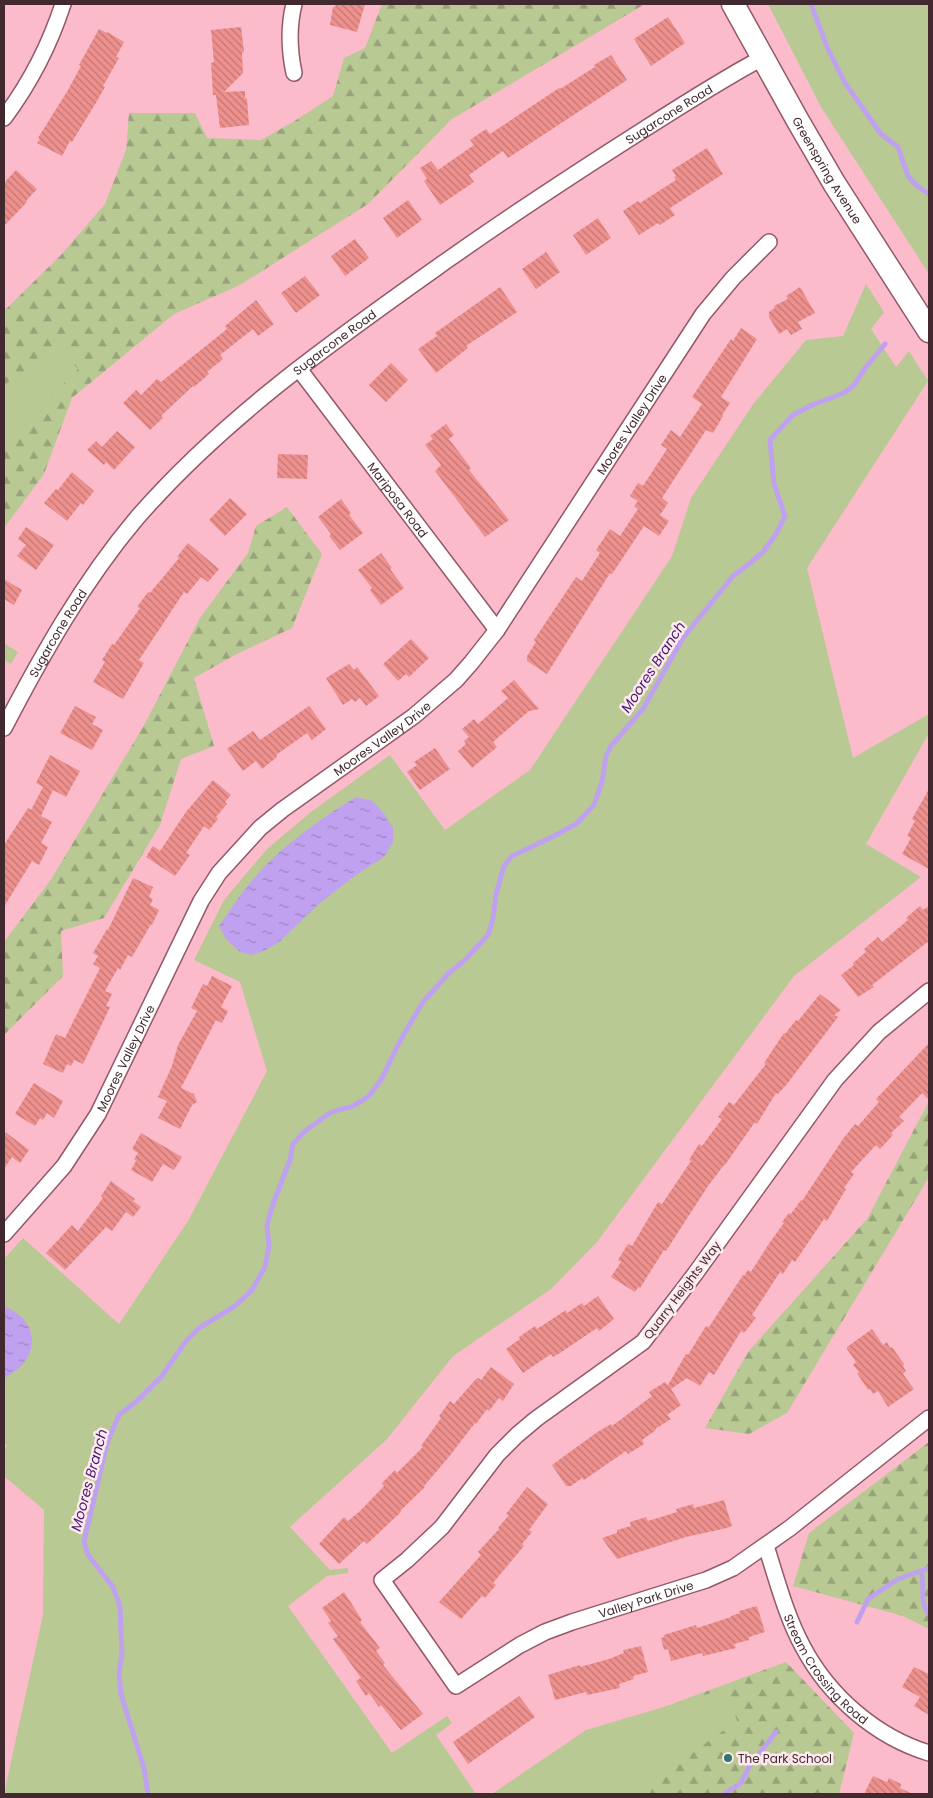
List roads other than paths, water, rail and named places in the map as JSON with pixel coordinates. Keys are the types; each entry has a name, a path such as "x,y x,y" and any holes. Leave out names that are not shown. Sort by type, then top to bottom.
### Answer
{"main road":[{"name":"Greenspring Avenue","path":"733,4 834,183 929,331"}],"street":[{"path":"4,118 22,94 41,62 63,4"},
{"path":"294,4 289,30 289,51 294,73"},
{"name":"Sugarcone Road","path":"4,728 68,613 106,558 136,520 206,446 249,408 299,369 503,221 675,109 762,58"},
{"name":"Moores Valley Drive","path":"4,1234 64,1166 98,1114 201,901 220,873 260,828 414,716 456,680 497,630 703,314 733,278 769,242"},
{"name":"Mariposa Road","path":"299,369 497,630"},
{"name":"Quarry Heights Way","path":"382,1580 407,1560 442,1527 497,1455 517,1435 536,1419 643,1342 695,1274 835,1080 879,1032 929,991"},
{"name":"Valley Park Drive","path":"382,1580 456,1686 520,1645 545,1632 706,1580 733,1568 766,1546 929,1418"},
{"name":"Stream Crossing Road","path":"766,1546 802,1647 830,1687 846,1704 886,1734 929,1753"}],"water":[{"path":"356,797 373,801 393,828 393,842 384,857 356,875 321,902 278,943 264,951 251,955 240,952 226,939 219,926 242,893 255,876 289,844 322,819"},
{"path":"6,1307 18,1314 26,1323 31,1332 32,1342 30,1353 24,1362 16,1371 4,1378 4,1308"}],"waterway":[{"path":"811,4 827,47 845,83 881,134 898,147 908,176 917,186 929,194"},
{"name":"Moores Branch","path":"148,1794 144,1768 121,1694 119,1674 122,1654 120,1606 113,1587 88,1555 84,1542 107,1443 119,1415 137,1401 162,1376 186,1341 199,1328 235,1306 252,1290 265,1267 269,1246 267,1225 290,1160 293,1144 305,1131 330,1113 351,1107 368,1097 381,1080 400,1041 423,1002 449,973 465,960 488,935 504,866 512,856 576,824 594,805 602,782 606,756 611,746 643,709 683,638 733,576 763,552 776,534 785,516 774,484 770,440 793,415 812,405 844,393 854,385 885,344"},
{"path":"857,1622 868,1599 898,1579 929,1568"},
{"path":"921,1572 923,1599 929,1614"},
{"path":"724,1794 741,1783 749,1767 776,1732"}],"place":[{"name":"The Park School","path":"728,1758"}]}
